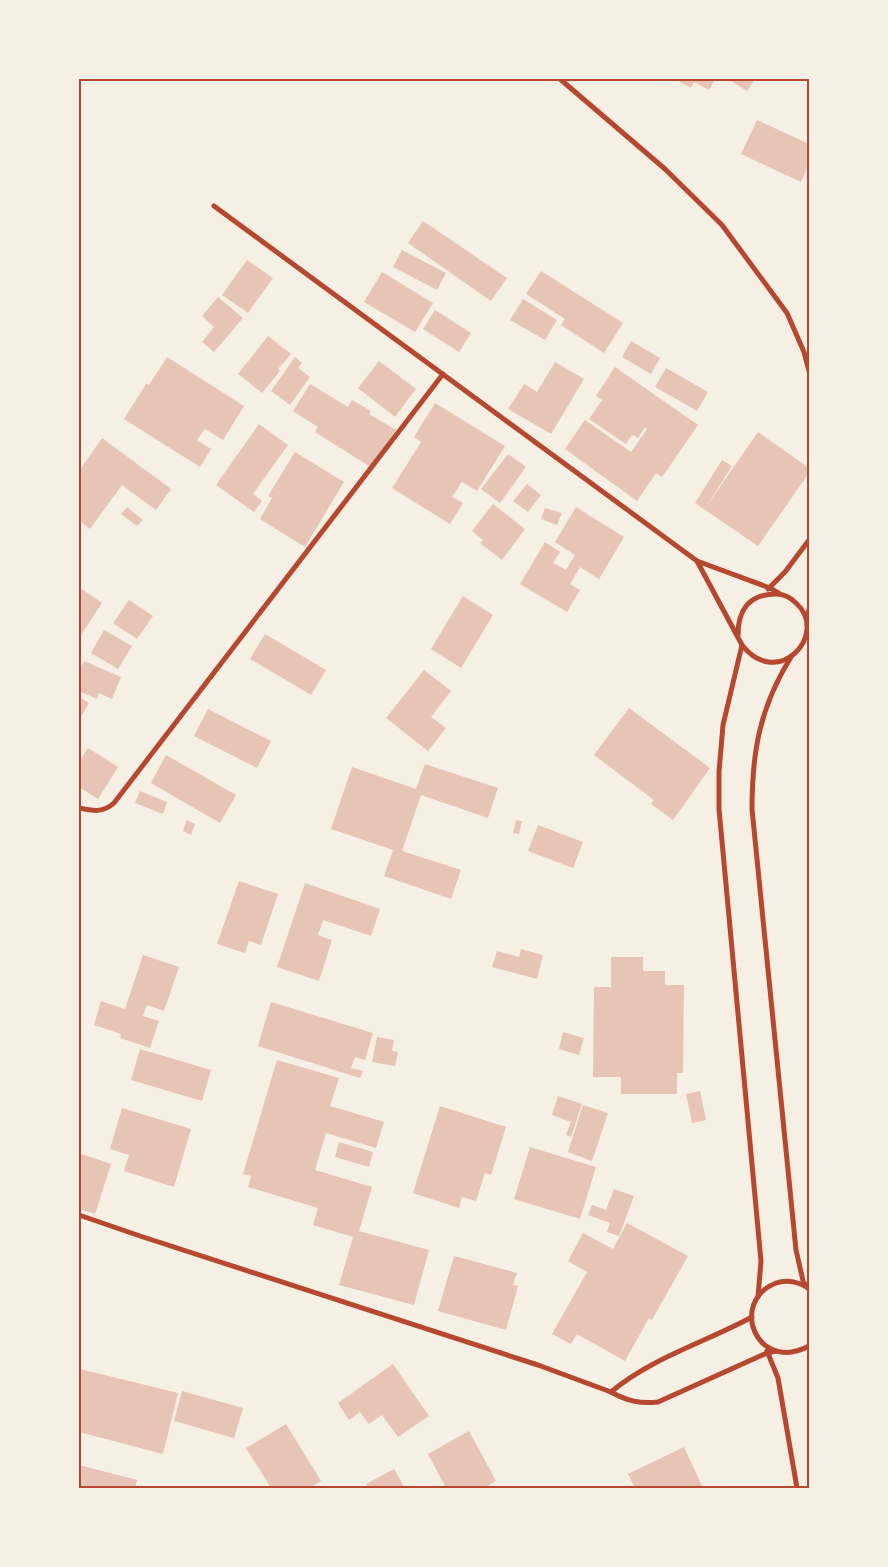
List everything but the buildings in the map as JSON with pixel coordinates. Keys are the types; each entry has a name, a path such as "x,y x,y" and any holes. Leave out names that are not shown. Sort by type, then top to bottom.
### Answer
{"street":[{"path":"560,79 665,169 722,225 787,312 804,352 809,371"},
{"path":"214,206 697,561 770,588 800,606 806,617 805,640 800,650 791,658 780,674 766,704 752,774 752,809 796,1250 809,1289"},
{"path":"79,808 95,811 106,809 114,803 443,374"},
{"path":"738,635 738,624 746,605 764,594 786,572 809,540"},
{"path":"697,561 738,635 742,646 749,654 759,660 770,663 781,662 791,658"},
{"path":"764,594 780,594"},
{"path":"806,617 809,610"},
{"path":"742,646 723,725 719,772 719,809 761,1260 758,1296"},
{"path":"79,1215 149,1240 538,1365 634,1402 658,1402 767,1353 776,1351"},
{"path":"807,1284 792,1281 778,1282 767,1287 758,1296 753,1306 752,1317 753,1328 758,1338 766,1346 776,1351 788,1353 800,1351 809,1346"},
{"path":"611,1392 631,1376 646,1368 752,1317"},
{"path":"766,1346 767,1353 778,1378 797,1488"}]}
